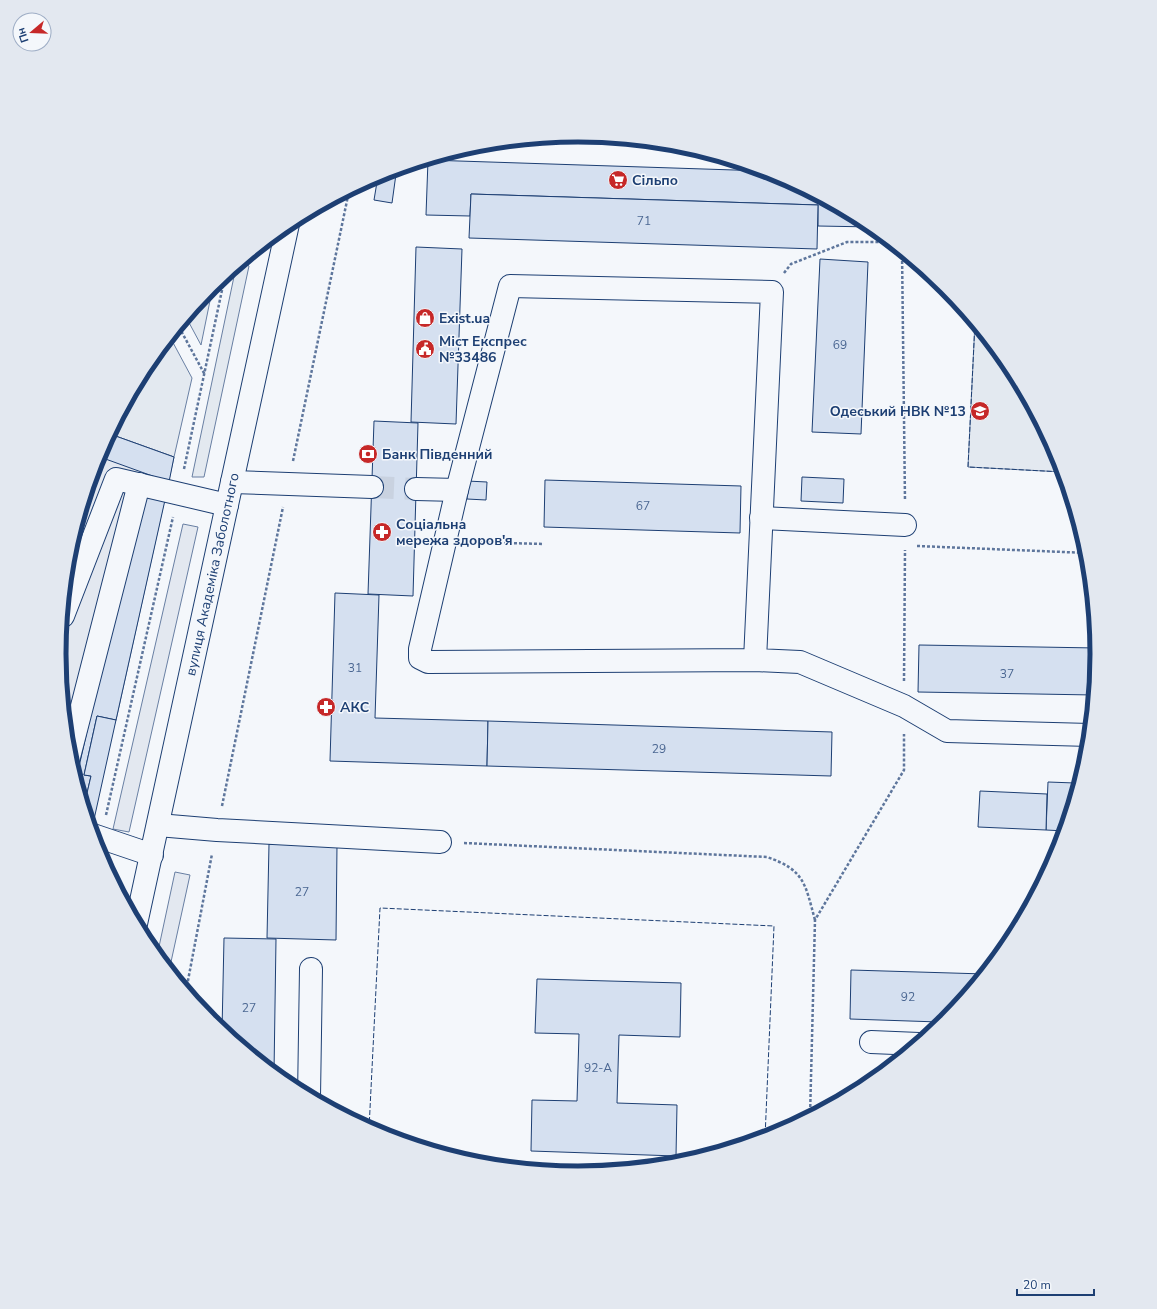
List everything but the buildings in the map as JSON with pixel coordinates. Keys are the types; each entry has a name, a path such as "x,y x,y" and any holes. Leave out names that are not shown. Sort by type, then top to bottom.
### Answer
{"main road":[{"name":"вулиця Академіка Заболотного","path":"138,916 286,234"},
{"path":"755,660 772,292 510,286 457,490 420,649 420,658 428,662 755,660 800,662 904,706 947,731 1084,735"},
{"path":"69,601 116,479 227,505"},
{"path":"232,482 372,487"},
{"path":"73,740 139,484"},
{"path":"416,488 457,490"},
{"path":"762,518 905,525"},
{"path":"158,825 217,830 440,842"},
{"path":"100,838 152,855"},
{"path":"309,1090 311,969"},
{"path":"871,1042 911,1044"}],"path":[{"path":"187,985 217,830 348,197"},
{"path":"772,292 791,264 847,242 882,242"},
{"path":"98,833 179,494 223,286"},
{"path":"181,331 204,375"},
{"path":"445,542 544,544"},
{"path":"913,546 1081,553"},
{"path":"440,842 767,856 782,862 795,870 804,882 815,920"}],"shaded area":[{"path":"247,264 249,266 204,477 192,477 234,275"},
{"path":"211,298 201,345 189,322"},
{"path":"975,330 1005,370 1022,398 1038,428 1057,472 968,467"},
{"path":"173,342 192,378 174,457 115,436 135,398 152,370"},
{"path":"115,436 174,457 116,720 87,799 70,721 67,688 67,621 70,588 83,522 105,458"},
{"path":"183,524 198,527 129,832 113,829"},
{"path":"175,872 190,875 171,964 159,948"}],"tunnel":[{"path":"372,487 416,489"}],"fence":[{"path":"975,330 968,467 1057,472"},
{"path":"369,1122 380,908 774,926 765,1132"}],"place":[{"name":"Сільпо","path":"618,180"},
{"name":"Exist.ua","path":"425,318"},
{"name":"Міст Експрес №33486","path":"425,349"},
{"name":"Одеський НВК №13","path":"980,411"},
{"name":"Банк Південний","path":"368,454"},
{"name":"Соціальна мережа здоров'я","path":"382,532"},
{"name":"АКС","path":"326,707"}]}
